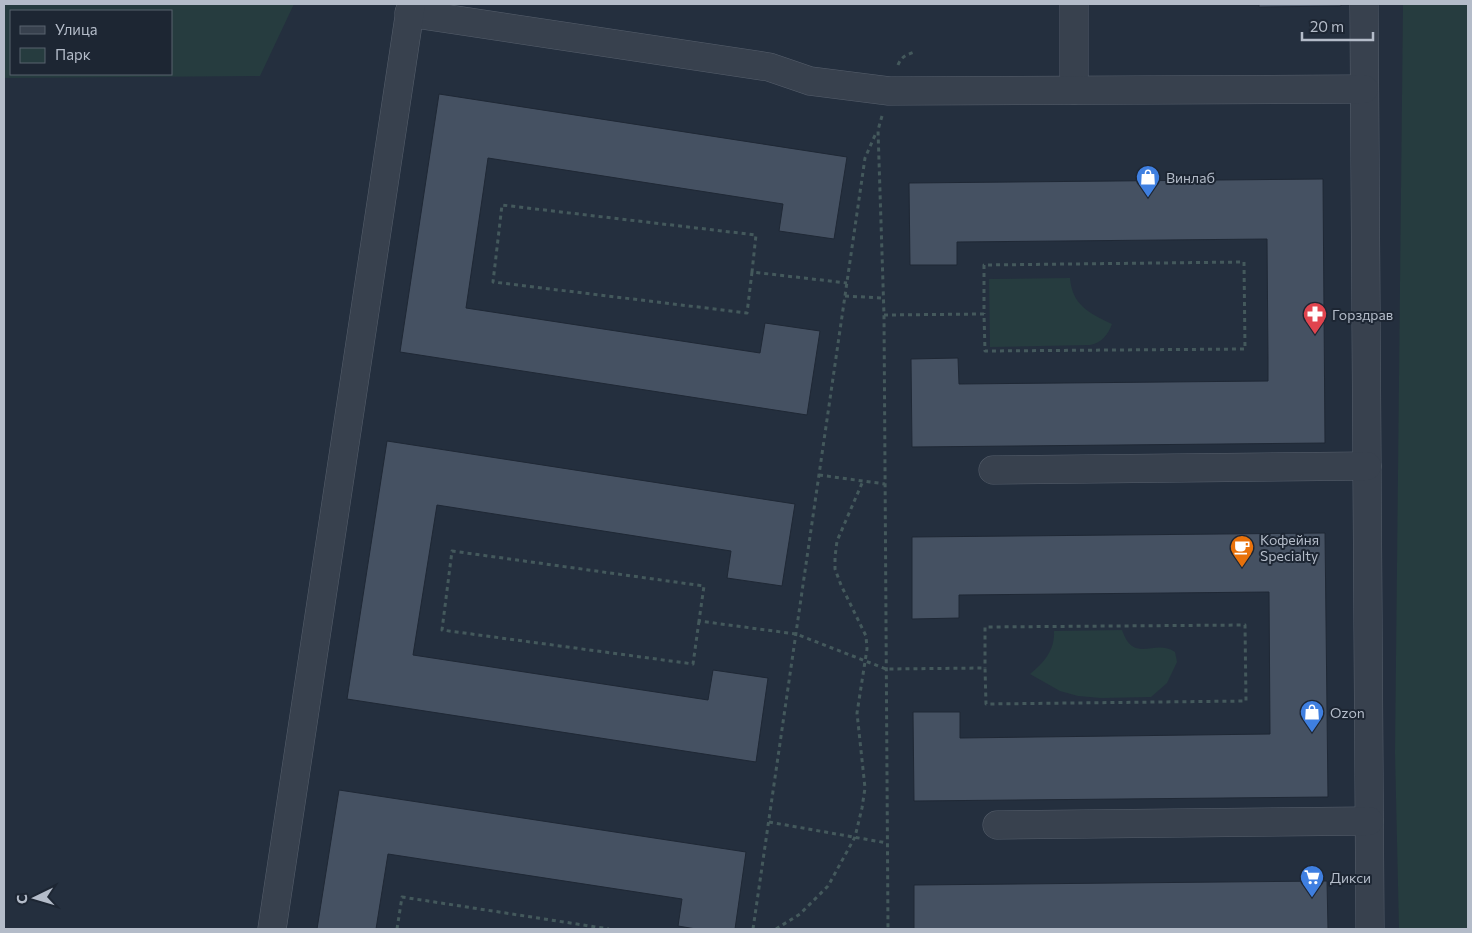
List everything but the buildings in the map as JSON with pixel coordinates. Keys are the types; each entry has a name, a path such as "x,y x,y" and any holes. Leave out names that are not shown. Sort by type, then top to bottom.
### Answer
{"lane":[{"path":"1074,4 1074,90"},
{"path":"1364,4 1370,929"},
{"path":"272,929 410,8 769,67 810,81 889,91 1364,89"},
{"path":"993,470 1367,466"},
{"path":"997,825 1369,821"}],"path":[{"path":"753,929 865,158 878,130 900,60 914,52"},
{"path":"878,130 884,315 888,929"},
{"path":"502,205 756,235 752,272 747,312 492,282 502,205"},
{"path":"1244,262 1245,348 985,351 984,314 984,265 1244,262"},
{"path":"752,272 847,283"},
{"path":"846,296 883,298"},
{"path":"884,315 984,314"},
{"path":"820,475 885,484"},
{"path":"776,929 800,914 828,886 855,837 862,808 865,788 857,713 866,661 866,636 841,585 835,569 835,557 837,541 863,481"},
{"path":"452,551 704,586 699,621 693,664 442,630 452,551"},
{"path":"699,621 796,634 886,669 985,668"},
{"path":"1245,625 1246,701 986,704 985,668 985,627 1245,625"},
{"path":"769,822 887,843"},
{"path":"397,929 402,897 609,929"}],"green space":[{"path":"4,4 294,4 260,76 4,78"},
{"path":"1403,4 1468,4 1468,929 1399,929 1395,753"},
{"path":"1070,278 1071,287 1078,302 1089,312 1112,324 1101,340 1090,345 990,347 989,279"},
{"path":"1122,630 1127,640 1139,649 1167,648 1175,652 1177,662 1167,683 1151,697 1101,698 1078,696 1060,691 1030,674 1048,656 1053,644 1054,631"}],"place":[{"name":"Винлаб","path":"1148,198"},
{"name":"Горздрав","path":"1315,335"},
{"name":"Кофейня Specialty","path":"1242,568"},
{"name":"Ozon","path":"1312,733"},
{"name":"Дикси","path":"1312,898"}]}
